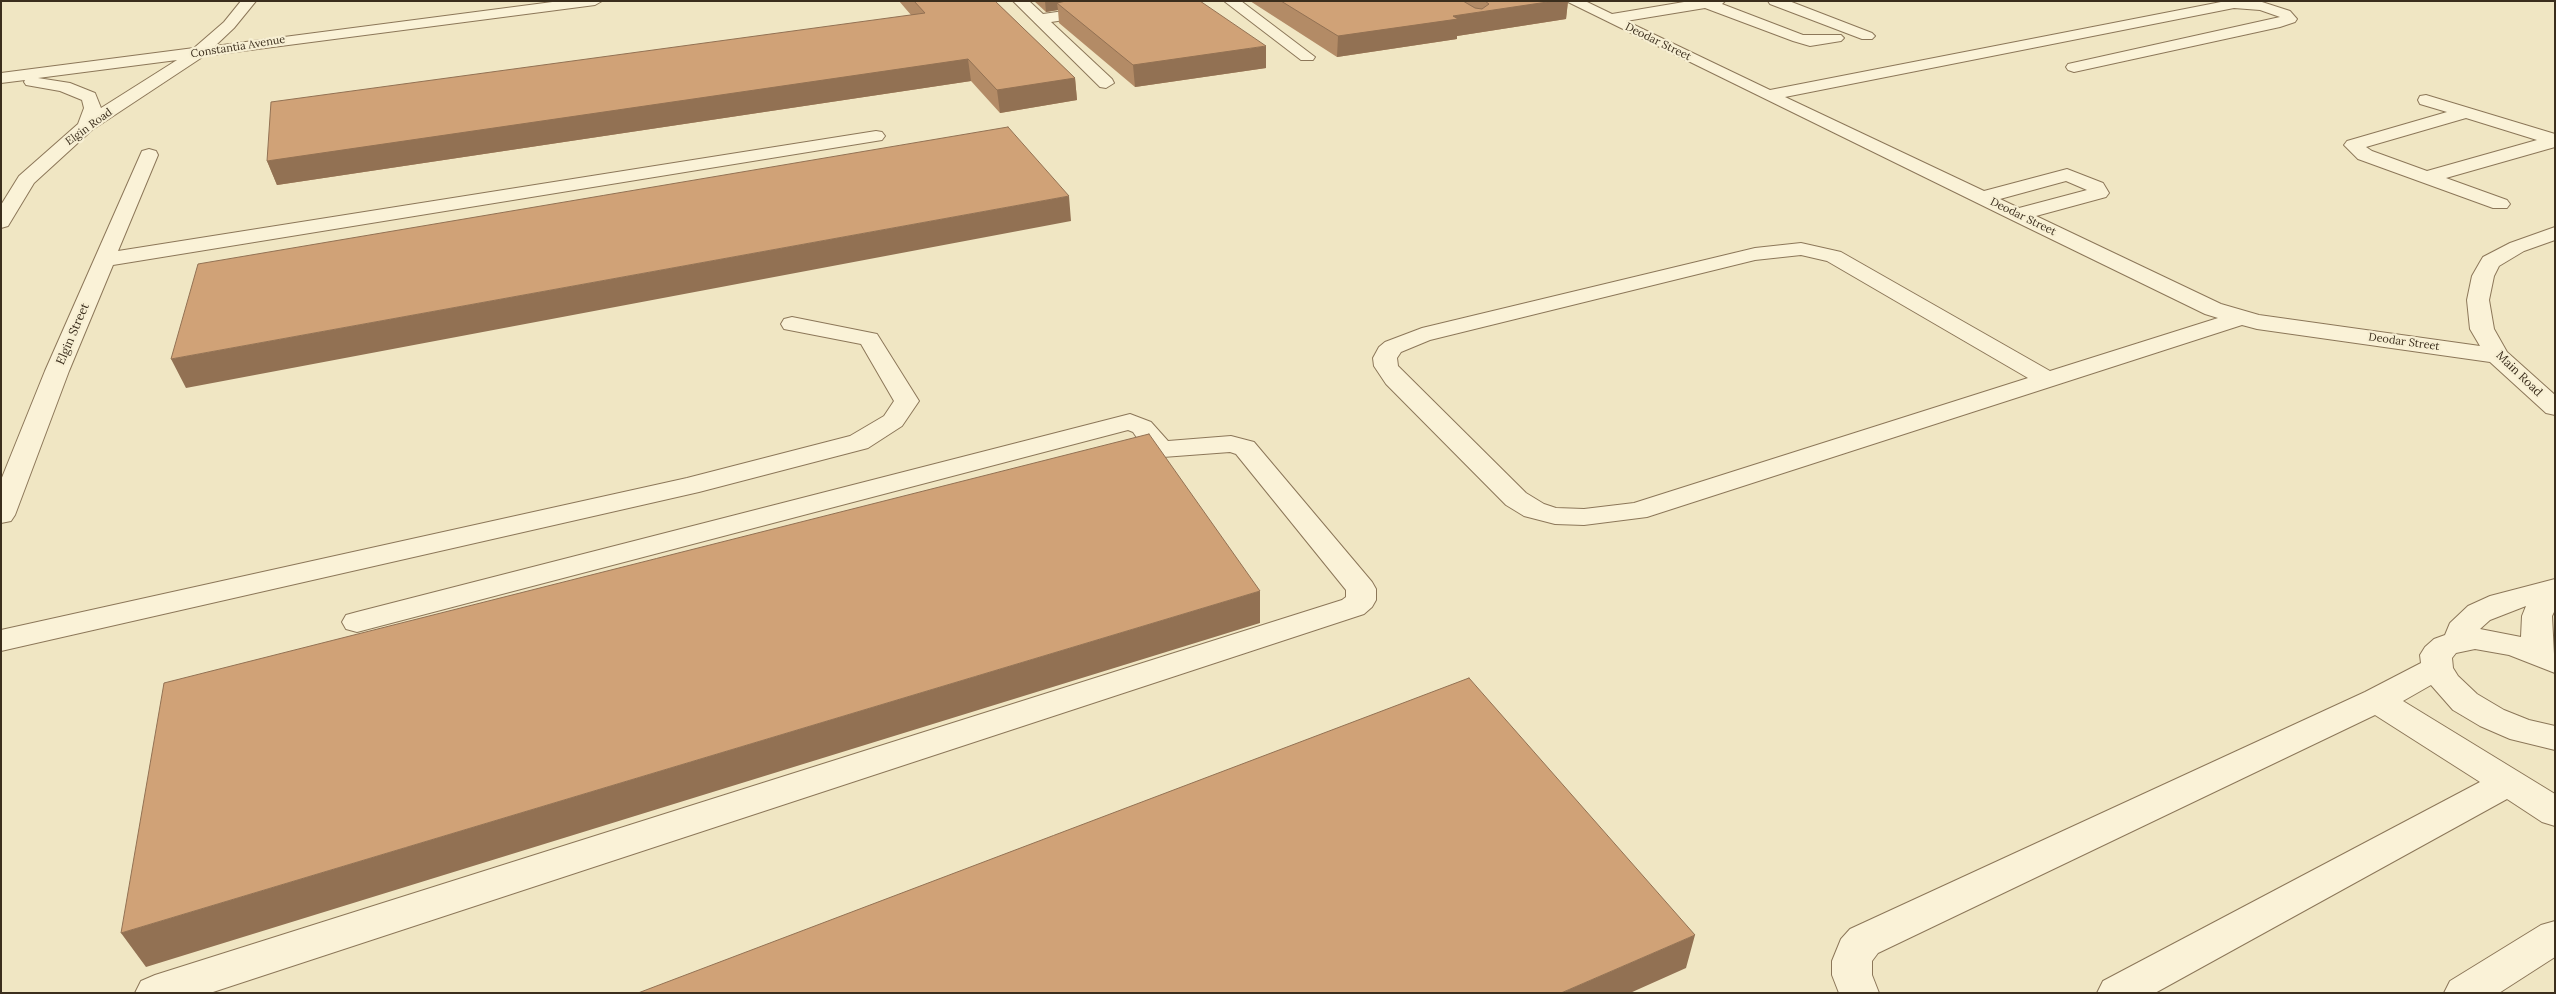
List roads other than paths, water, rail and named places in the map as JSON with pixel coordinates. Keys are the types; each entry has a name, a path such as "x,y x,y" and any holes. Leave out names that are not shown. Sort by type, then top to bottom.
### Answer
{"street":[{"path":"201,50 229,25 249,1"},
{"name":"Constantia Avenue","path":"1,73 596,1"},
{"path":"1020,1 1106,83"},
{"path":"1041,19 1166,1"},
{"path":"1231,1 1307,57"},
{"name":"Deodar Street","path":"1572,1 2213,308 2240,318 2497,356"},
{"path":"1775,1 1867,36"},
{"path":"1610,19 1712,2 1798,38 1810,41 1836,38"},
{"path":"1768,95 2234,4 2262,6 2285,14 2290,19 2266,26 2074,67"},
{"name":"Constantia Avenue","path":"1,79 201,50"},
{"name":"Elgin Road","path":"1,222 26,180 45,161 86,126 201,50"},
{"path":"1,79 33,82 79,91 89,97 93,103 86,126"},
{"path":"2426,100 2555,141"},
{"path":"2466,112 2353,145 2365,155 2500,204"},
{"path":"104,260 876,136"},
{"path":"2428,177 2555,141"},
{"name":"Elgin Street","path":"1,515 57,372 150,154"},
{"path":"1982,198 2067,175 2096,187 2099,193 2017,215"},
{"name":"Main Road","path":"2555,233 2517,247 2491,262 2483,276 2478,300 2482,329 2497,356 2555,408"},
{"path":"2048,380 1840,259 1817,251 1802,249 1755,254 1422,335 1393,347 1387,352 1385,358 1386,366 1396,380 1516,499 1534,510 1555,516 1584,517 1637,511 2048,380 2240,318"},
{"path":"1,641 689,486 859,442 893,420 907,401 869,340 792,324"},
{"path":"155,993 1344,610 1361,600 1361,588 1244,448 1231,444 1163,449 1153,442 1142,427 1130,422 356,622"},
{"path":"2460,640 2461,630 2480,613 2501,603 2551,590"},
{"path":"2551,590 2537,616 2546,658 2495,642 2460,640 2444,646 2436,655 2437,668 2446,684 2466,702 2492,718 2522,730 2555,738"},
{"path":"1858,993 1852,975 1852,961 1856,951 1864,941 2377,700 2437,668"},
{"path":"2377,700 2555,812"},
{"path":"2118,993 2507,783"},
{"path":"2464,993 2555,937"}]}
